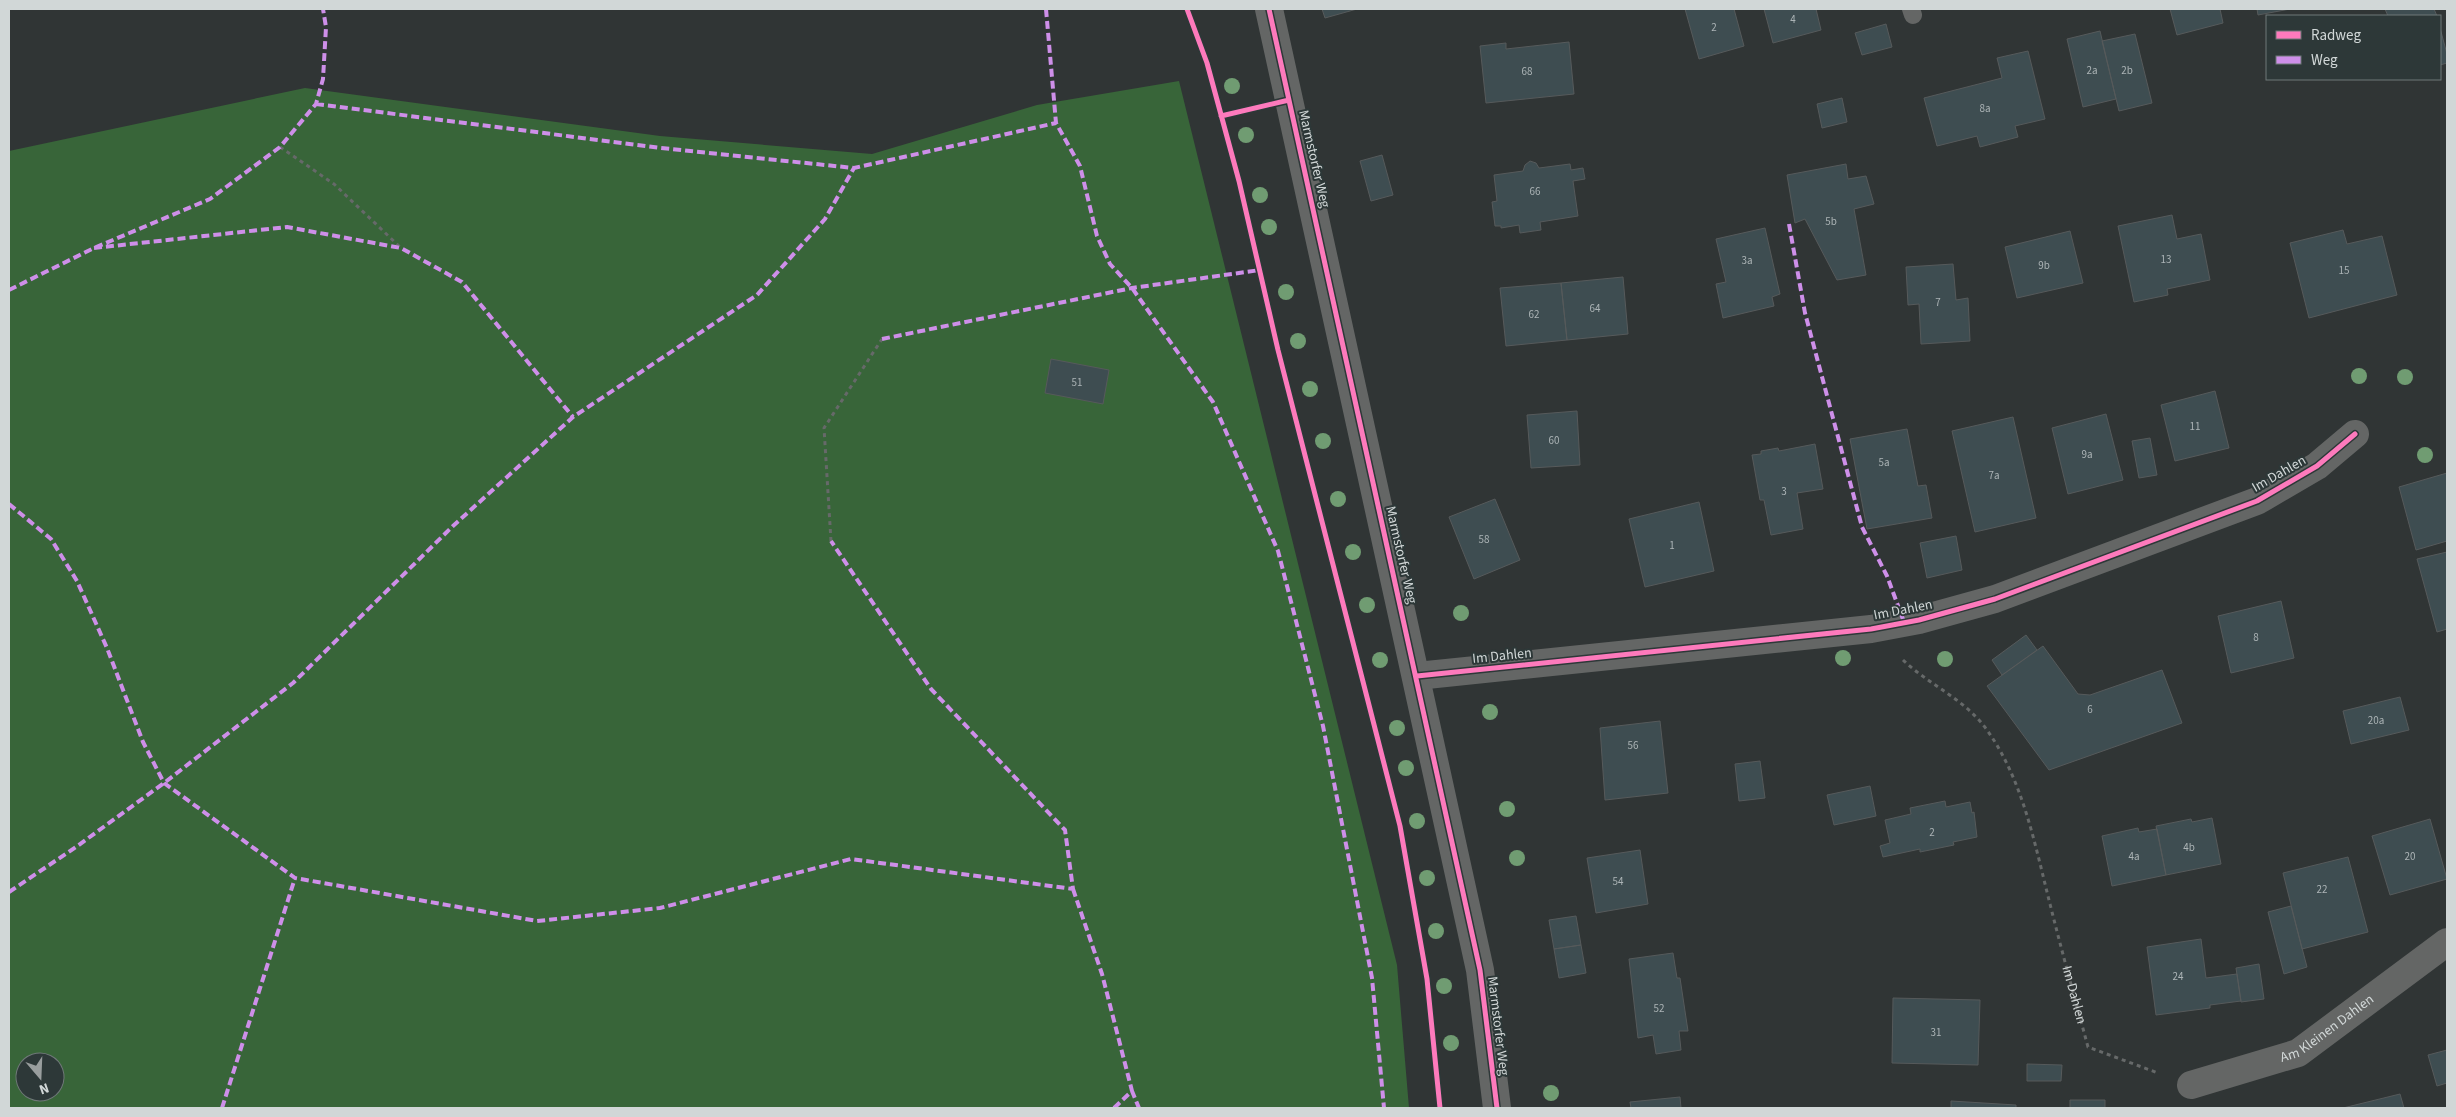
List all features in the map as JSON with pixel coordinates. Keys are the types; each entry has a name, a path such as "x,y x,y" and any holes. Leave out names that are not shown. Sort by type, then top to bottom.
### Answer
{"street":[{"name":"Marmstorfer Weg","path":"1269,9 1417,676 1480,970 1497,1108"},
{"name":"Im Dahlen","path":"1417,676 1871,628 1919,620 1995,599 2258,501 2316,466 2355,434"},
{"name":"Am Kleinen Dahlen","path":"2191,1085 2298,1053 2447,942"}],"path":[{"path":"280,147 334,184 401,248"},
{"path":"831,541 824,428 882,339"}],"green space":[{"path":"1179,81 1397,965 1409,1108 9,1108 9,151 305,88 660,136 872,154 1037,105"}],"building":[{"path":"1322,9 1357,9 1325,18"},
{"path":"1685,9 1734,9 1744,46 1699,59"},
{"path":"1764,9 1816,9 1821,30 1773,43"},
{"path":"2170,9 2220,9 2223,23 2177,35"},
{"path":"2257,9 2290,9 2258,15"},
{"path":"2385,9 2434,9 2437,15 2388,15"},
{"path":"1886,24 1892,47 1862,55 1855,33"},
{"path":"2100,31 2116,99 2083,107 2067,39"},
{"path":"2441,32 2447,54 2447,63 2441,65"},
{"path":"2135,34 2152,103 2119,111 2102,41"},
{"path":"1569,42 1574,94 1486,103 1480,46 1506,43 1506,49"},
{"path":"2028,51 2045,119 2015,126 2018,137 1980,147 1977,136 1937,146 1924,98 2002,78 1997,58"},
{"path":"1842,98 1847,122 1822,128 1817,104"},
{"path":"1382,155 1393,195 1371,201 1360,161"},
{"path":"1530,161 1536,163 1539,168 1570,164 1571,170 1583,168 1585,179 1573,181 1578,216 1540,222 1541,230 1520,233 1519,225 1501,228 1501,226 1495,226 1492,202 1497,201 1494,175 1523,171 1525,165"},
{"path":"1846,164 1848,179 1866,176 1874,204 1854,209 1866,275 1837,280 1805,219 1795,223 1787,175"},
{"path":"2172,215 2177,239 2201,234 2210,280 2167,289 2168,295 2134,302 2118,226"},
{"path":"1765,228 1780,294 1772,297 1774,306 1723,318 1716,284 1726,282 1716,239"},
{"path":"2343,230 2347,244 2382,236 2397,295 2309,318 2290,243"},
{"path":"2070,231 2083,283 2017,298 2005,247"},
{"path":"1953,264 1956,300 1968,298 1970,341 1921,344 1919,304 1908,305 1906,267"},
{"path":"1623,277 1628,334 1567,340 1561,283"},
{"path":"1561,283 1567,340 1506,346 1500,288"},
{"path":"1051,359 1109,370 1103,404 1045,393"},
{"path":"2215,391 2229,448 2175,461 2161,405"},
{"path":"1577,411 1580,465 1531,468 1527,415"},
{"path":"2106,414 2123,480 2068,494 2052,428"},
{"path":"2013,417 2036,518 1975,532 1952,431"},
{"path":"1907,429 1918,486 1926,485 1932,518 1867,529 1850,439"},
{"path":"2150,438 2157,475 2139,478 2132,441"},
{"path":"1815,444 1823,489 1797,493 1803,529 1771,535 1764,500 1760,500 1752,455 1761,454 1761,451 1778,448 1779,451"},
{"path":"2447,473 2447,541 2416,550 2399,487"},
{"path":"1495,499 1520,560 1474,579 1449,517"},
{"path":"1699,502 1714,571 1645,587 1629,519"},
{"path":"1956,536 1962,570 1927,578 1920,543"},
{"path":"2447,552 2447,629 2437,632 2417,559"},
{"path":"2281,601 2294,658 2231,673 2218,616"},
{"path":"2026,635 2037,650 2002,675 1992,660"},
{"path":"2043,646 2078,694 2090,695 2162,670 2182,723 2049,770 1987,686"},
{"path":"2400,697 2409,730 2351,744 2343,711"},
{"path":"1660,721 1668,793 1605,800 1600,728"},
{"path":"1760,761 1765,798 1739,801 1735,764"},
{"path":"1870,786 1876,816 1834,825 1827,795"},
{"path":"1945,801 1946,807 1970,802 1972,813 1974,812 1977,837 1953,842 1954,845 1920,852 1920,849 1883,857 1880,846 1890,843 1885,820 1911,814 1910,808"},
{"path":"2212,818 2221,864 2166,875 2156,826 2191,819 2192,822"},
{"path":"2430,819 2447,879 2390,895 2372,836"},
{"path":"2138,828 2139,832 2157,829 2166,875 2112,886 2102,836"},
{"path":"1640,850 1648,904 1596,913 1587,858"},
{"path":"2348,857 2368,932 2302,949 2283,873"},
{"path":"2291,906 2307,967 2284,974 2268,912"},
{"path":"1576,916 1581,945 1554,949 1549,920"},
{"path":"2201,939 2206,978 2237,974 2241,1001 2210,1005 2210,1008 2156,1015 2147,947"},
{"path":"1581,945 1586,973 1559,978 1554,949"},
{"path":"1673,953 1677,978 1680,978 1688,1031 1679,1031 1681,1050 1656,1054 1653,1035 1638,1038 1629,959"},
{"path":"2259,964 2264,999 2241,1002 2236,968"},
{"path":"1893,998 1980,1000 1978,1065 1892,1063"},
{"path":"2447,1050 2447,1083 2437,1086 2428,1055"},
{"path":"2027,1064 2062,1065 2061,1081 2027,1081"},
{"path":"2400,1094 2404,1108 2343,1108"},
{"path":"1680,1097 1681,1108 1631,1108 1630,1102"},
{"path":"2070,1100 2105,1100 2105,1108 2070,1108"},
{"path":"1951,1101 2016,1105 2016,1108 1951,1108"}],"marked path":[{"path":"9,290 94,248 210,199 280,147 316,104 323,79 326,27 323,9"},
{"path":"1046,9 1056,123 1080,166 1097,236 1110,264 1132,288 1213,402 1278,551 1323,726 1372,978 1384,1108"},
{"path":"316,104 661,148 854,168 1056,123"},
{"path":"9,892 76,847 164,783 293,683 453,526 573,417 757,295 825,219 854,168"},
{"path":"1789,224 1805,313 1862,527 1887,576 1904,622"},
{"path":"94,248 287,227 401,248 462,282 573,417"},
{"path":"882,339 1132,288 1260,270"},
{"path":"9,504 51,539 77,581 107,648 143,742 164,783 295,878 537,921 660,908 851,859 1073,889 1065,830 931,689 831,541"},
{"path":"222,1108 295,878"},
{"path":"1073,889 1102,974 1132,1091"},
{"path":"1114,1108 1132,1091 1139,1108"}],"cycle path":[{"path":"1187,9 1207,63 1239,181 1278,350 1400,826 1427,979 1440,1108"},
{"path":"1269,9 1480,970 1497,1108"},
{"path":"1221,116 1289,100"},
{"path":"1417,676 1871,629 1919,620 1995,599 2257,501 2317,466 2355,434"}]}
